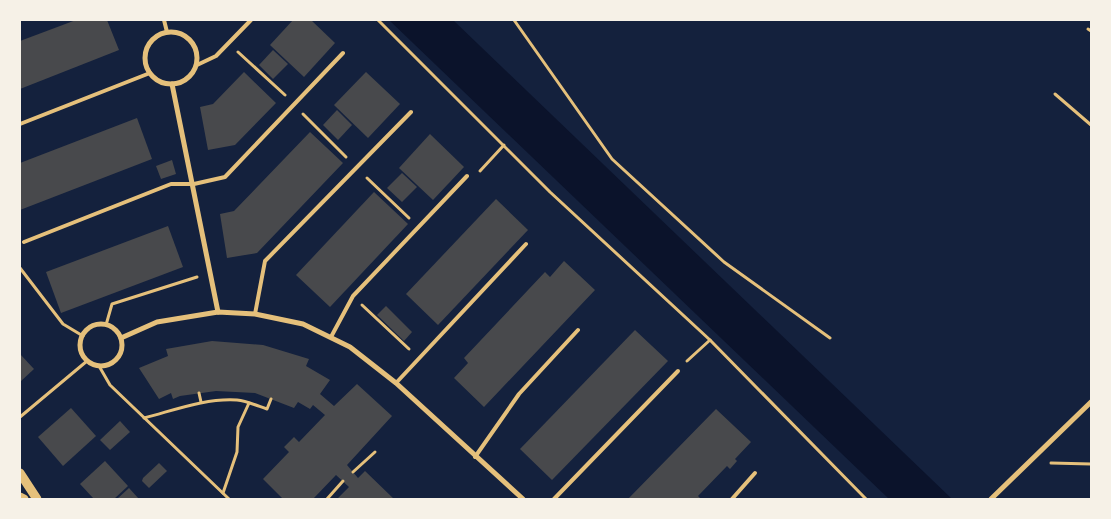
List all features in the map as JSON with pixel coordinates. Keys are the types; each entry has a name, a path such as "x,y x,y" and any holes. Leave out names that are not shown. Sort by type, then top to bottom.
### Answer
{"street":[{"path":"166,32 181,34 188,38 196,50 196,65 187,79 172,84 160,82 150,73 146,66 146,52 154,39 166,32"},
{"path":"172,84 212,272 218,312"},
{"path":"121,338 157,322 218,312 255,314 303,324 350,347 396,383 523,499"},
{"path":"106,325 118,332 122,345 118,358 106,366 99,366 87,361 81,349 83,336 93,326 106,325"},
{"path":"991,499 1091,402"},
{"path":"20,472 37,499"},
{"path":"20,497 24,499"}],"lane":[{"path":"164,20 166,32"},
{"path":"196,65 216,56 251,20"},
{"path":"24,242 171,184 194,184 225,177 343,53"},
{"path":"20,124 150,73"},
{"path":"255,314 265,261 411,112"},
{"path":"331,337 353,296 467,176"},
{"path":"396,383 526,244"},
{"path":"475,457 519,394 578,330"},
{"path":"554,499 678,371"},
{"path":"732,499 755,473"}],"path":[{"path":"378,20 550,192 710,340 866,499"},
{"path":"514,20 612,159 724,262 830,338"},
{"path":"229,43 294,104 418,228"},
{"path":"1055,94 1091,125"},
{"path":"467,176 474,178 504,145"},
{"path":"20,268 62,324 83,336"},
{"path":"106,325 112,304 212,272"},
{"path":"353,296 420,358"},
{"path":"678,371 710,340"},
{"path":"20,417 87,361"},
{"path":"99,366 110,385 228,499"},
{"path":"199,393 201,402"},
{"path":"144,418 201,402 239,400 267,409 270,399"},
{"path":"223,494 237,452 238,427 249,403"},
{"path":"353,472 375,452"},
{"path":"1028,462 1091,464"},
{"path":"327,499 343,481"}],"water":[{"path":"389,20 453,20 952,499 889,499"}],"building":[{"path":"76,20 107,20 119,50 20,89 20,41"},
{"path":"293,20 311,20 335,43 304,77 270,45"},
{"path":"273,50 288,64 273,79 259,65"},
{"path":"244,72 276,103 235,145 208,150 200,107 213,104"},
{"path":"366,72 400,104 368,138 334,105"},
{"path":"337,110 352,125 338,140 323,125"},
{"path":"137,118 152,159 20,210 20,163"},
{"path":"310,132 343,163 257,253 227,258 220,214 234,211"},
{"path":"430,134 464,167 433,200 399,168"},
{"path":"172,160 176,174 161,179 156,166"},
{"path":"402,173 417,187 402,202 387,188"},
{"path":"374,192 408,224 330,307 296,275"},
{"path":"496,199 528,230 438,325 406,294"},
{"path":"168,226 183,267 61,313 46,272"},
{"path":"564,261 595,290 484,407 454,378 468,363 464,358 545,272 550,277"},
{"path":"386,306 412,332 404,341 377,315"},
{"path":"635,330 668,361 552,480 520,449"},
{"path":"212,341 263,345 309,359 306,366 330,380 320,394 334,406 357,384 392,416 347,465 358,478 365,471 394,499 337,499 349,487 336,475 313,499 283,499 263,479 289,452 284,447 294,437 299,442 325,415 313,405 310,409 298,402 294,408 255,393 216,391 180,396 173,399 171,393 159,399 139,368 168,356 166,349"},
{"path":"20,354 34,369 20,382"},
{"path":"71,408 96,436 63,466 38,437"},
{"path":"716,409 751,442 735,459 737,461 730,469 727,466 698,496 701,499 628,499"},
{"path":"120,421 130,432 110,450 100,440"},
{"path":"105,461 128,486 114,499 94,499 80,484"},
{"path":"159,463 167,471 149,488 142,481 143,478"},
{"path":"129,488 139,499 117,499"}]}
